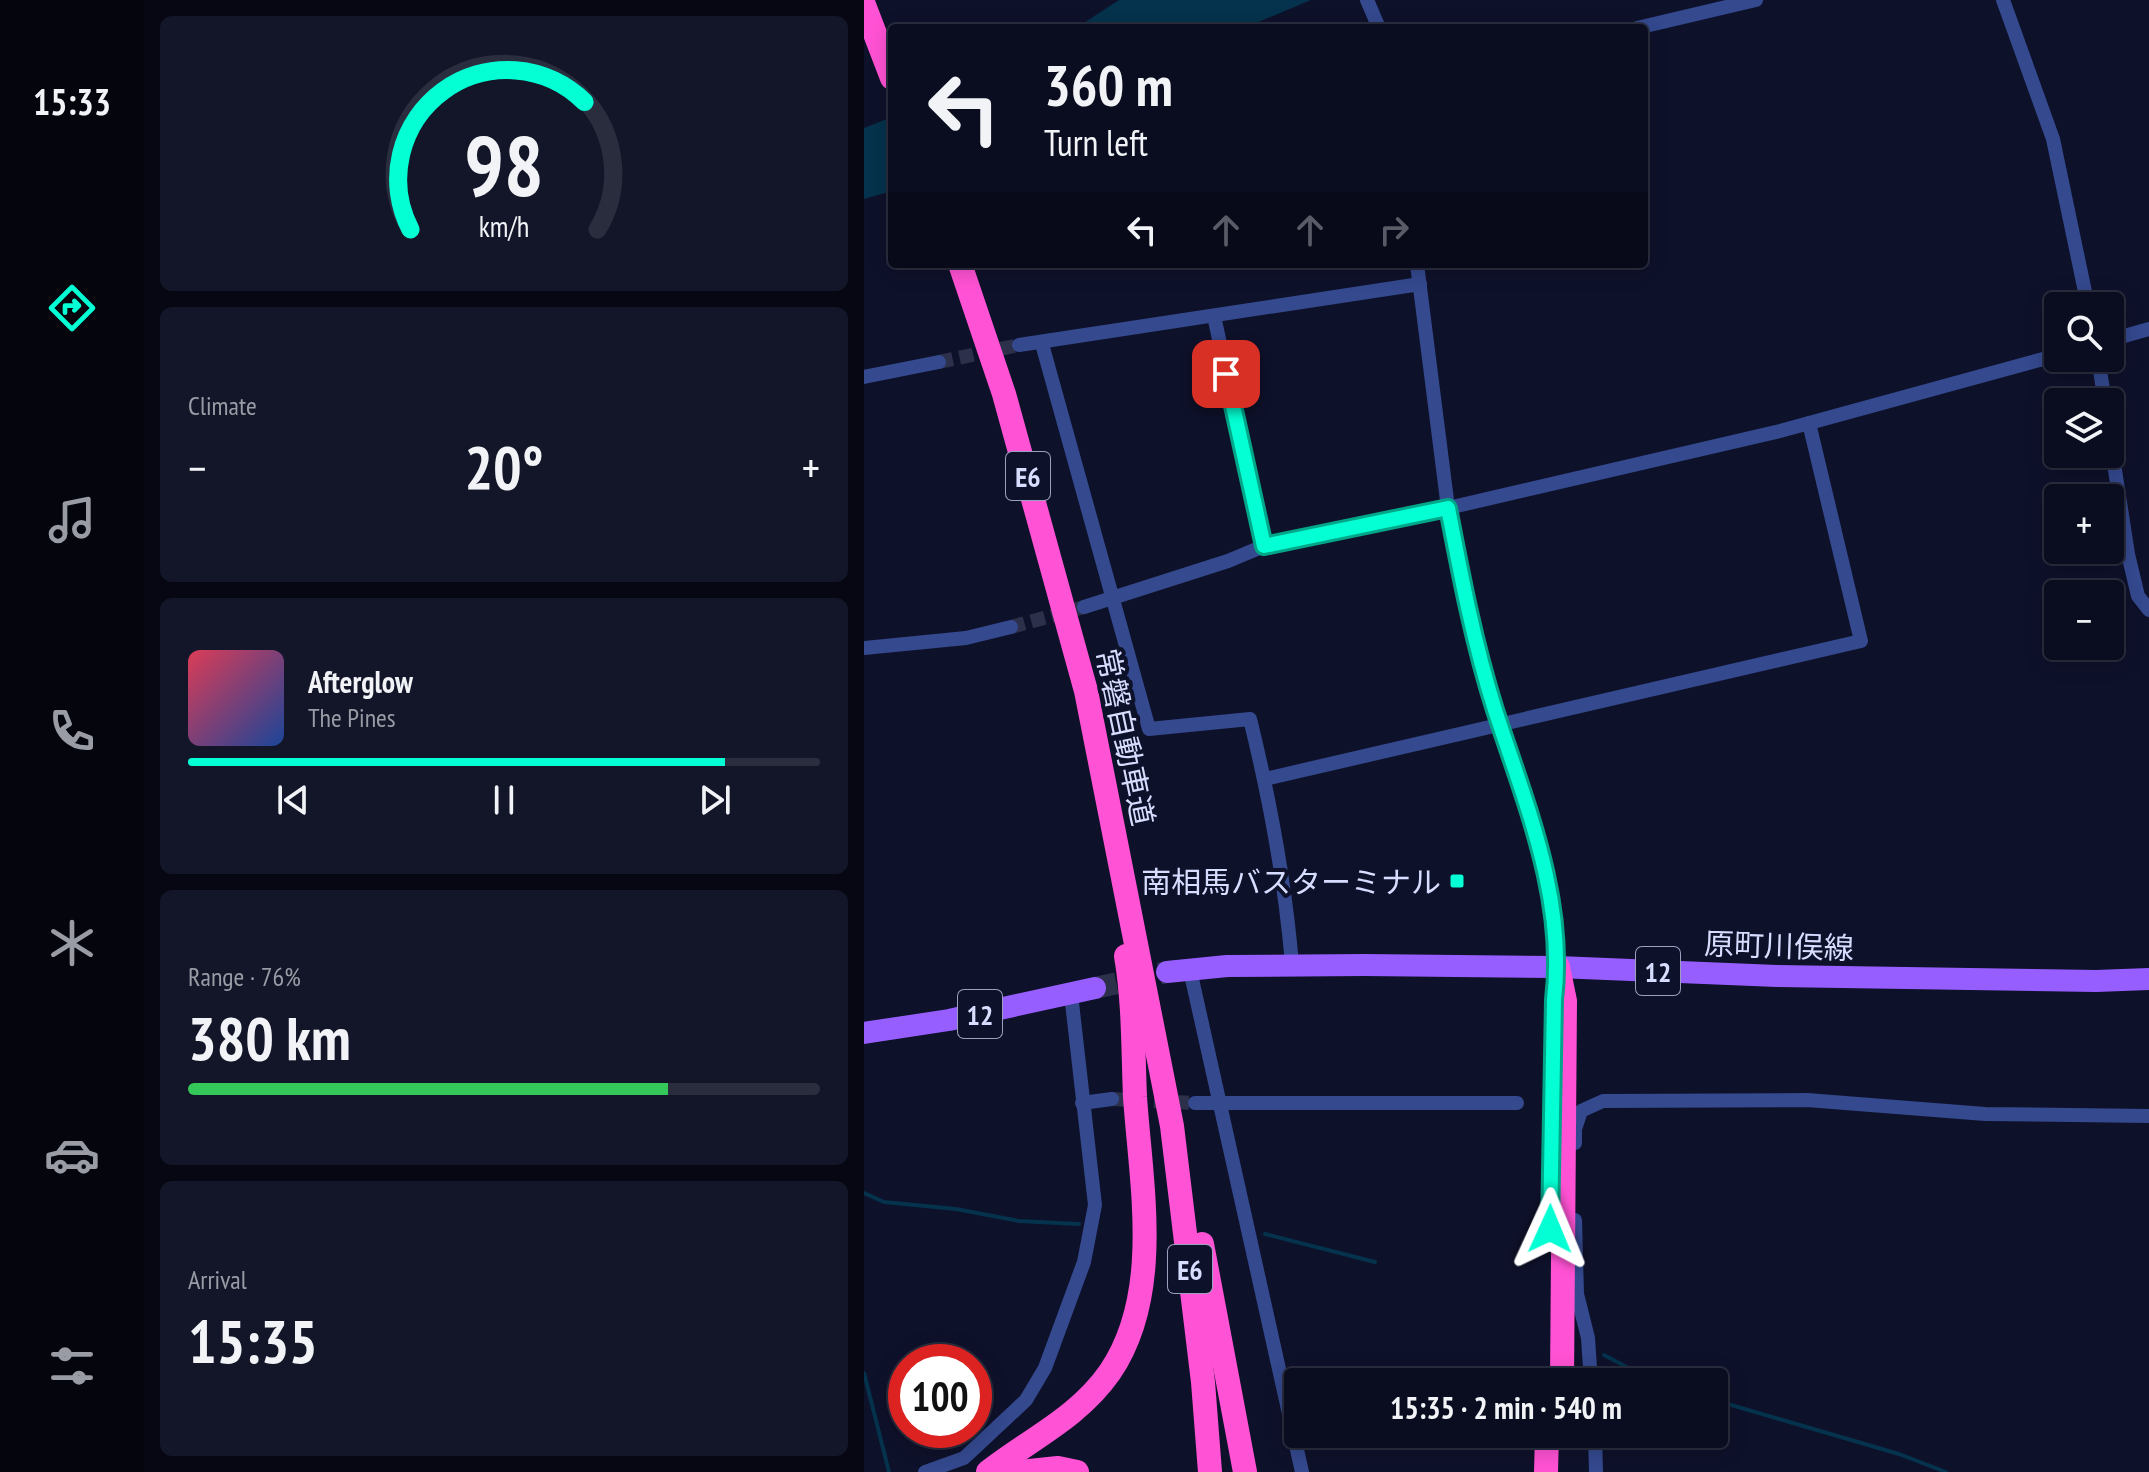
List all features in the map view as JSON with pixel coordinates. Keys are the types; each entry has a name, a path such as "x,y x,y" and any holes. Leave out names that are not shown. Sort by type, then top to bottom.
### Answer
{"highway":[{"path":"867,12 888,67"},
{"name":"常磐自動車道","path":"961,268 1004,394 1086,691 1162,1066 1181,1193 1210,1472"},
{"path":"988,1472 1056,1426 1090,1397 1111,1370 1127,1340 1140,1291 1143,1220 1127,963 1112,858 1092,756 1086,691"},
{"path":"1548,1368 1554,1000 1558,967"},
{"path":"1558,967 1565,1001 1562,1368"},
{"path":"1162,1066 1190,1179 1245,1472"},
{"path":"1546,1472 1547,1448"},
{"path":"1561,1448 1561,1472"},
{"path":"1020,1472 1058,1468 1077,1472"}],"main road":[{"name":"原町川俣線","path":"1179,971 1292,964 1558,967 1793,977 2149,979"},
{"name":"12","path":"864,1033 949,1020 1095,988"}],"street":[{"path":"1367,0 1377,24"},
{"path":"1648,25 1756,0"},
{"path":"2003,0 2053,139 2085,292"},
{"path":"1418,268 1448,508 1465,597 1500,723 1544,856 1558,967"},
{"path":"1019,345 1042,344 1420,284"},
{"path":"1214,316 1264,546"},
{"path":"2124,336 2149,329"},
{"path":"1042,344 1149,729 1250,719 1265,779 1288,911 1292,964"},
{"path":"1084,607 1228,561 1264,546 1448,508 1809,423 2044,359"},
{"path":"864,377 939,362"},
{"path":"1265,779 1861,641 1809,423"},
{"path":"2115,468 2138,596 2149,610"},
{"path":"864,648 966,638 1011,627"},
{"path":"1179,971 1220,1104 1302,1472"},
{"path":"925,1472 964,1458 1026,1400 1045,1368 1084,1262 1095,1205 1071,994"},
{"path":"1082,1103 1112,1099"},
{"path":"1590,1368 1588,1338 1577,1294 1575,1129 1581,1111 1603,1101 1807,1100 1985,1114 2149,1116"},
{"path":"1195,1103 1517,1103"},
{"path":"1595,1448 1596,1472"}],"water":[{"path":"1119,0 1311,0 1254,24 1082,24"},
{"path":"888,119 888,192 864,199 864,128"}],"waterway":[{"path":"864,1193 884,1202 956,1209 1019,1221 1079,1224"},
{"path":"1265,1234 1375,1262"},
{"path":"1604,1355 1629,1368"},
{"path":"864,1373 889,1472"},
{"path":"1728,1404 1899,1454 1946,1472"}],"tunnel":[{"path":"939,362 1019,345"},
{"path":"1011,627 1084,607"},
{"path":"1095,988 1167,972"},
{"path":"1112,1099 1195,1103"}],"place":[{"name":"南相馬バスターミナル","path":"1457,881"}],"route":[{"path":"1226,374 1264,546 1448,508 1472,625 1495,708 1544,856 1552,910 1558,967 1554,1000 1550,1229"}]}
